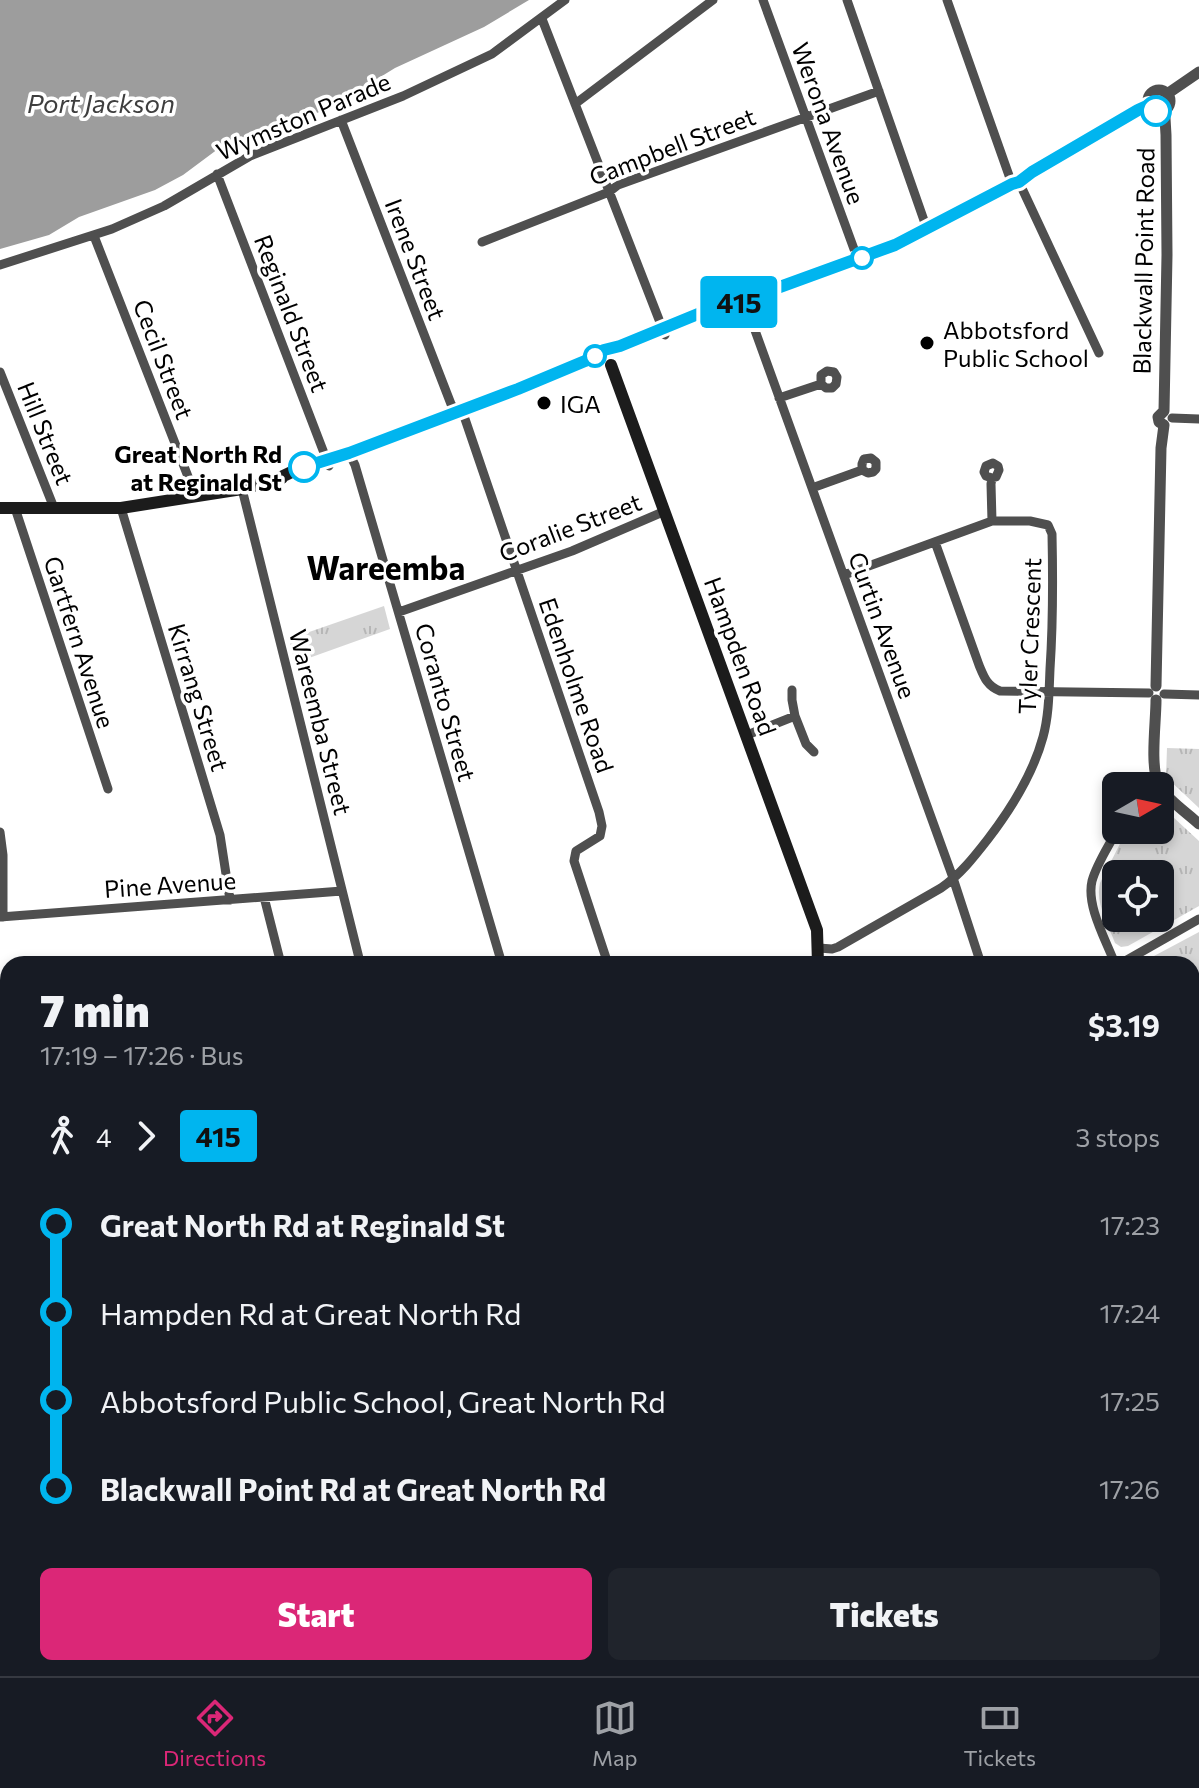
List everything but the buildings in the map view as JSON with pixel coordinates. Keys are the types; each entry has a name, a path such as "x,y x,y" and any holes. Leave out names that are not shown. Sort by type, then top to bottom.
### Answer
{"main road":[{"path":"0,508 121,508 196,497 242,489 277,479 300,468 351,456 558,372 607,358 698,314 895,245 1015,183 1149,105"},
{"name":"Hampden Road","path":"607,358 817,930 818,956"}],"street":[{"name":"Wymston Parade","path":"0,265 94,236 164,206 250,156 403,96 492,54 565,0"},
{"path":"575,104 713,0"},
{"name":"Werona Avenue","path":"763,0 858,260"},
{"path":"847,0 927,229"},
{"path":"947,0 1015,183 1099,353"},
{"path":"542,19 663,332"},
{"path":"1167,94 1199,72"},
{"path":"1162,90 1167,94 1169,104 1162,111 1149,105 1148,98 1152,92 1162,90"},
{"name":"Campbell Street","path":"482,242 609,192 618,185 879,91"},
{"name":"Blackwall Point Road","path":"1162,111 1166,135 1166,418 1161,448 1154,765 1157,779 1165,792 1199,824"},
{"name":"Irene Street","path":"341,120 445,390 460,414"},
{"name":"Reginald Street","path":"217,174 328,463"},
{"name":"Cecil Street","path":"94,236 196,497"},
{"name":"Curtin Avenue","path":"744,300 954,879 978,956"},
{"name":"Hill Street","path":"0,372 54,508"},
{"path":"779,398 821,384"},
{"name":"Edenholme Road","path":"460,414 517,570 601,818 600,836 580,848 574,857 575,870 605,956"},
{"path":"1166,418 1199,419"},
{"name":"Coranto Street","path":"351,456 500,956"},
{"path":"812,488 862,470"},
{"path":"992,478 992,521"},
{"name":"Wareemba Street","path":"242,489 358,956"},
{"name":"Gartfern Avenue","path":"15,508 108,789"},
{"name":"Kirrang Street","path":"121,508 220,835 230,900"},
{"name":"Coralie Street","path":"399,612 572,551 665,511"},
{"name":"Tyler Crescent","path":"819,948 838,947 941,888 972,859 1006,815 1030,771 1044,732 1052,648 1052,534 1048,525 992,521 844,575"},
{"path":"935,542 986,681 992,688 1000,691 1199,695"},
{"path":"792,690 795,716 806,744 814,752"},
{"path":"747,735 795,716"},
{"path":"0,832 3,855 2,917"},
{"path":"1110,844 1093,878 1090,894 1092,907 1114,956"},
{"name":"Pine Avenue","path":"2,917 342,891"},
{"path":"264,897 279,956"},
{"path":"1132,956 1199,919"}],"green space":[{"path":"384,606 390,629 295,663 289,639"},
{"path":"1167,748 1199,749 1199,808 1174,785 1174,772 1166,772"},
{"path":"1174,818 1199,841 1199,906 1174,920 1174,860 1112,860 1120,844 1174,844"},
{"path":"1102,879 1102,909 1099,898"},
{"path":"1111,932 1153,932 1128,946 1121,947 1115,943"},
{"path":"1199,932 1199,956 1154,956"}],"water":[{"name":"Port Jackson","path":"0,0 529,0 484,27 395,68 330,108 238,139 222,146 183,175 155,190 79,217 49,235 0,249"}],"bus line":[{"name":"415","path":"304,467 518,389 604,350 698,314 895,245 1019,182 1138,110 1149,105 1156,111"}],"place":[{"name":"Abbotsford Public School","path":"927,343"},
{"name":"IGA","path":"544,403"},
{"name":"Great North Rd at Reginald St","path":"304,467"}],"district":[{"name":"Wareemba","path":"386,567"}]}
